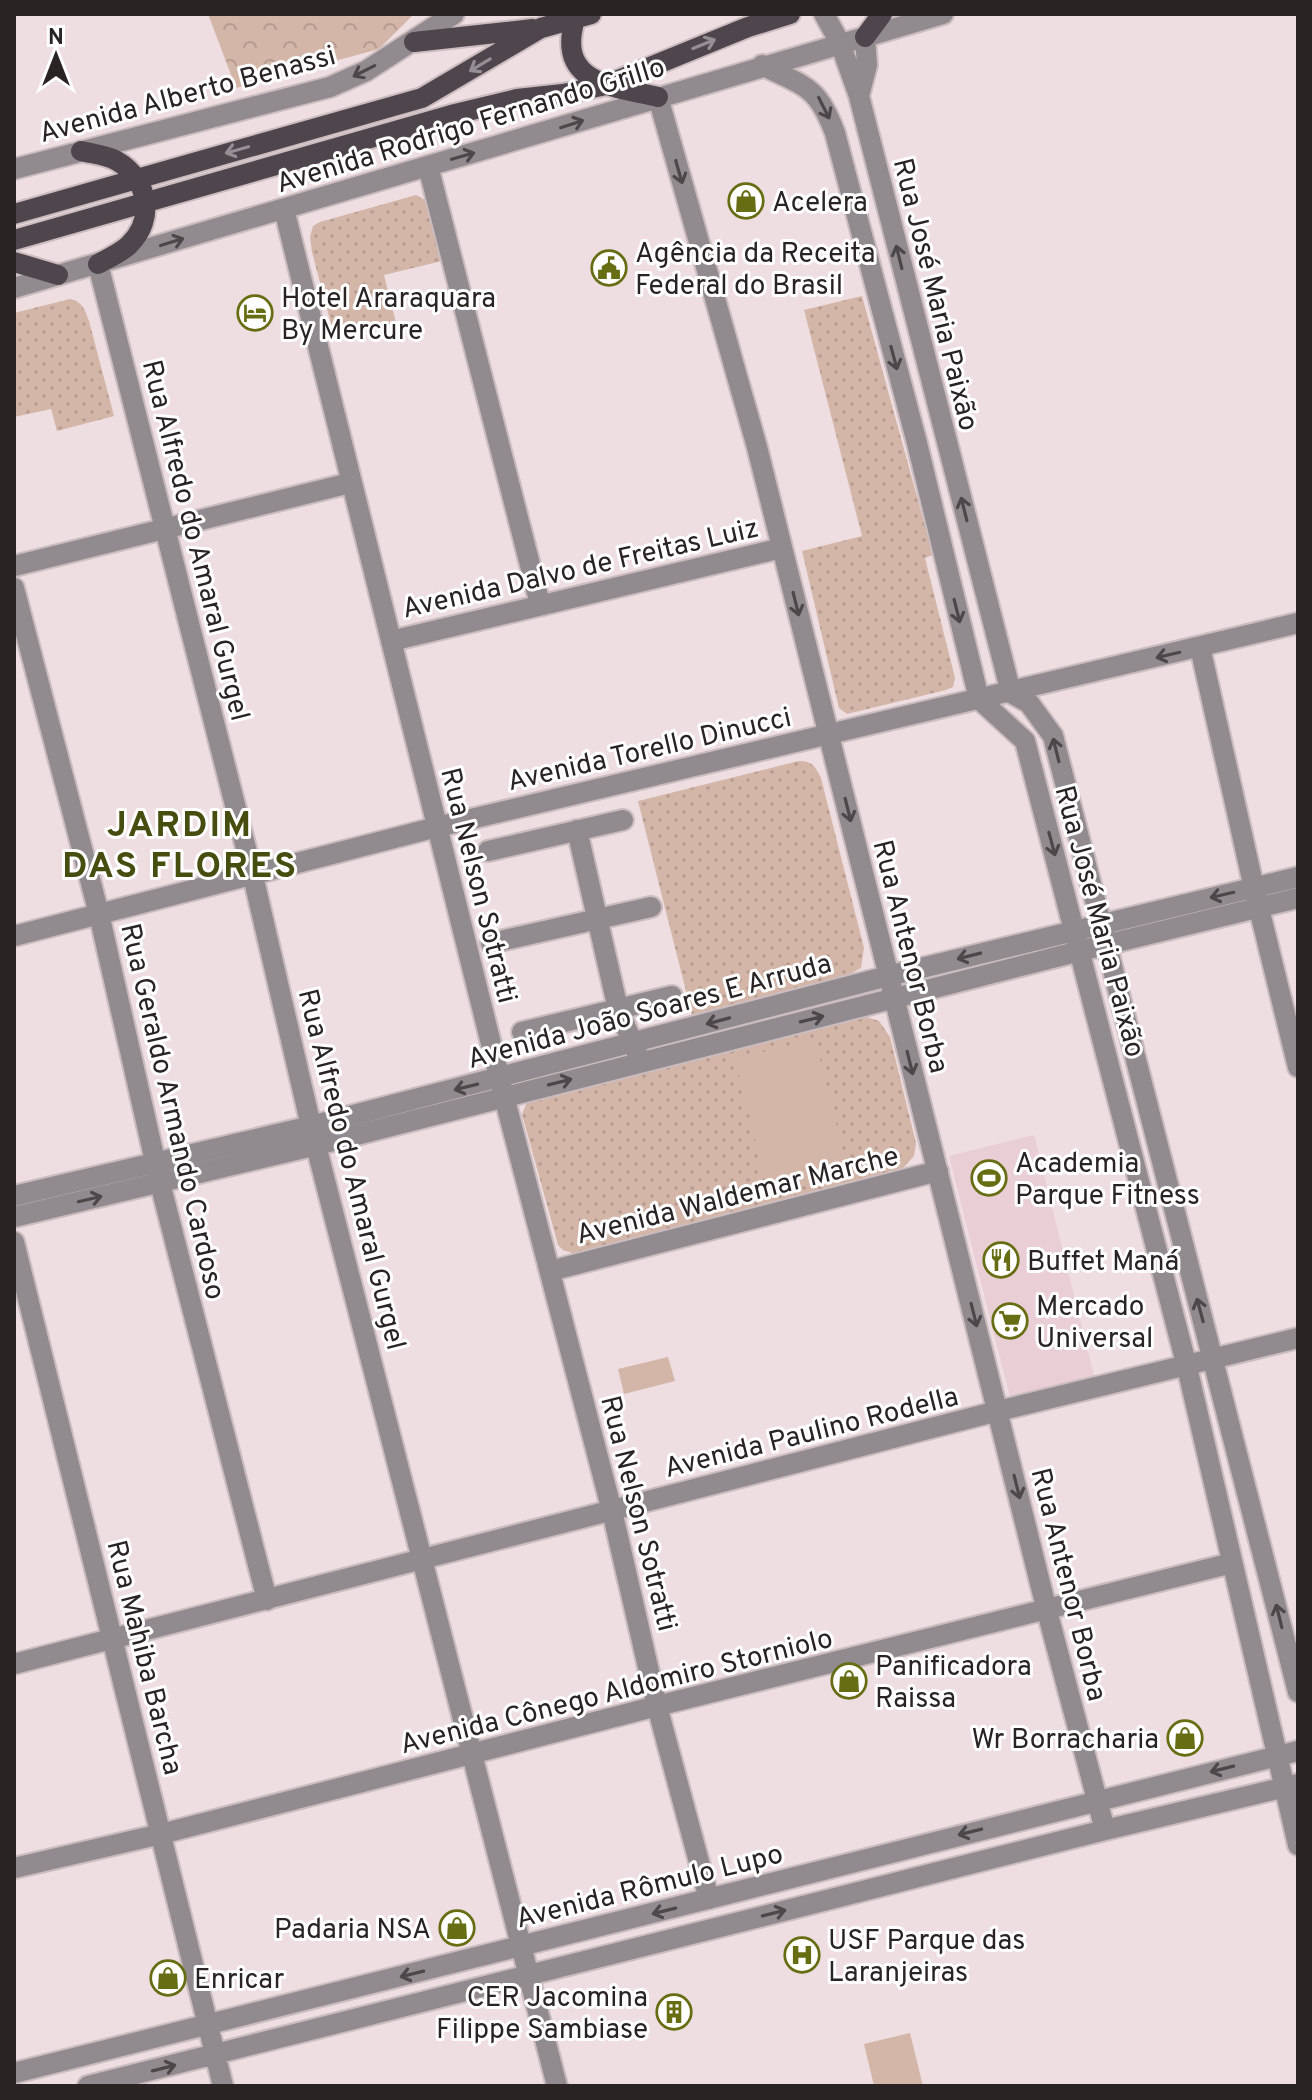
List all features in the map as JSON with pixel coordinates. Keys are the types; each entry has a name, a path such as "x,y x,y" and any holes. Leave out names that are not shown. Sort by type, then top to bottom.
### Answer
{"main road":[{"path":"14,240 451,115 517,99 606,85 748,27 790,14"},
{"path":"865,37 882,14"},
{"path":"414,42 541,28 581,16"},
{"path":"581,16 570,36 570,51 577,66 586,75 606,85 658,97"},
{"path":"14,214 422,98 541,28"},
{"path":"81,151 114,159 138,178 145,202 146,220 139,234 127,248 98,264"},
{"path":"14,262 58,275"}],"street":[{"name":"Avenida Alberto Benassi","path":"14,169 330,87 366,71 454,14"},
{"name":"Rua José Maria Paixão","path":"824,14 840,43 859,96 1011,693 1029,703 1053,736 1298,1692"},
{"name":"Avenida Rodrigo Fernando Grillo","path":"14,288 943,14"},
{"path":"859,96 867,65 865,37"},
{"name":"Rua José Maria Paixão","path":"762,65 816,94 826,109 917,443 979,699 1025,741 1187,1367 1232,1563 1288,1753 1298,1845"},
{"name":"Rua Antenor Borba","path":"658,97 757,447 1047,1611 1105,1830"},
{"path":"428,166 540,604"},
{"name":"Rua Nelson Sotratti","path":"284,209 502,1087 612,1511 657,1706 709,1899"},
{"name":"Rua Alfredo do Amaral Gurgel","path":"98,264 421,1560 557,2086"},
{"path":"14,566 350,483"},
{"name":"Avenida Dalvo de Freitas Luiz","path":"391,641 782,548"},
{"name":"Rua Geraldo Armando Cardoso","path":"14,588 99,914 158,1173 267,1600"},
{"name":"Avenida Torello Dinucci","path":"14,936 437,827 1298,623"},
{"path":"1200,647 1256,898 1298,1067"},
{"path":"488,851 623,820"},
{"path":"577,830 618,1009 637,1052"},
{"name":"Avenida João Soares E Arruda","path":"637,1052 894,999 1105,945 1256,898 1298,877"},
{"name":"Avenida João Soares E Arruda","path":"14,1217 158,1173 637,1052 888,976 1075,929 1256,898 1298,898"},
{"path":"491,943 651,907"},
{"path":"522,1032 672,996"},
{"name":"Avenida Waldemar Marche","path":"550,1271 938,1171"},
{"name":"Avenida João Soares E Arruda","path":"14,1196 158,1173"},
{"name":"Rua Mahiba Barcha","path":"14,1242 223,2086"},
{"name":"Avenida Paulino Rodella","path":"14,1664 998,1411 1298,1338"},
{"name":"Avenida Cônego Aldomiro Storniolo","path":"14,1868 161,1834 657,1706 1232,1563"},
{"name":"Avenida Rômulo Lupo","path":"14,2073 1288,1753"},
{"name":"Avenida Rômulo Lupo","path":"88,2086 1292,1785"}],"shaded area":[{"path":"1034,1135 1094,1376 1010,1397 949,1156"}],"green space":[{"path":"208,14 414,14 379,49 236,88"},
{"path":"416,195 427,201 442,261 384,275 396,323 335,339 312,252 310,237 313,226"},
{"path":"862,296 933,555 925,558 955,678 953,687 946,690 847,714 839,708 802,551 862,536 804,310"},
{"path":"70,299 81,304 88,317 114,416 57,431 51,409 14,417 14,313"},
{"path":"799,761 813,765 821,778 864,948 861,968 848,975 692,1015 638,801"},
{"path":"860,1015 879,1021 890,1037 916,1143 914,1156 903,1168 575,1254 558,1245 522,1114 528,1100"},
{"path":"815,1039 847,1167 767,1187 735,1059"},
{"path":"668,1357 675,1381 624,1394 618,1369"},
{"path":"910,2033 923,2086 874,2086 864,2044"}],"place":[{"name":"Acelera","path":"746,201"},
{"name":"Agência da Receita Federal do Brasil","path":"609,268"},
{"name":"Hotel Araraquara By Mercure","path":"255,313"},
{"name":"Academia Parque Fitness","path":"989,1178"},
{"name":"Buffet Maná","path":"1001,1260"},
{"name":"Mercado Universal","path":"1010,1321"},
{"name":"Panificadora Raissa","path":"849,1681"},
{"name":"Wr Borracharia","path":"1185,1738"},
{"name":"Padaria NSA","path":"457,1928"},
{"name":"USF Parque das Laranjeiras","path":"802,1955"},
{"name":"Enricar","path":"168,1978"},
{"name":"CER Jacomina Filippe Sambiase","path":"674,2012"}],"district":[{"name":"JARDIM DAS FLORES","path":"180,844"}]}
